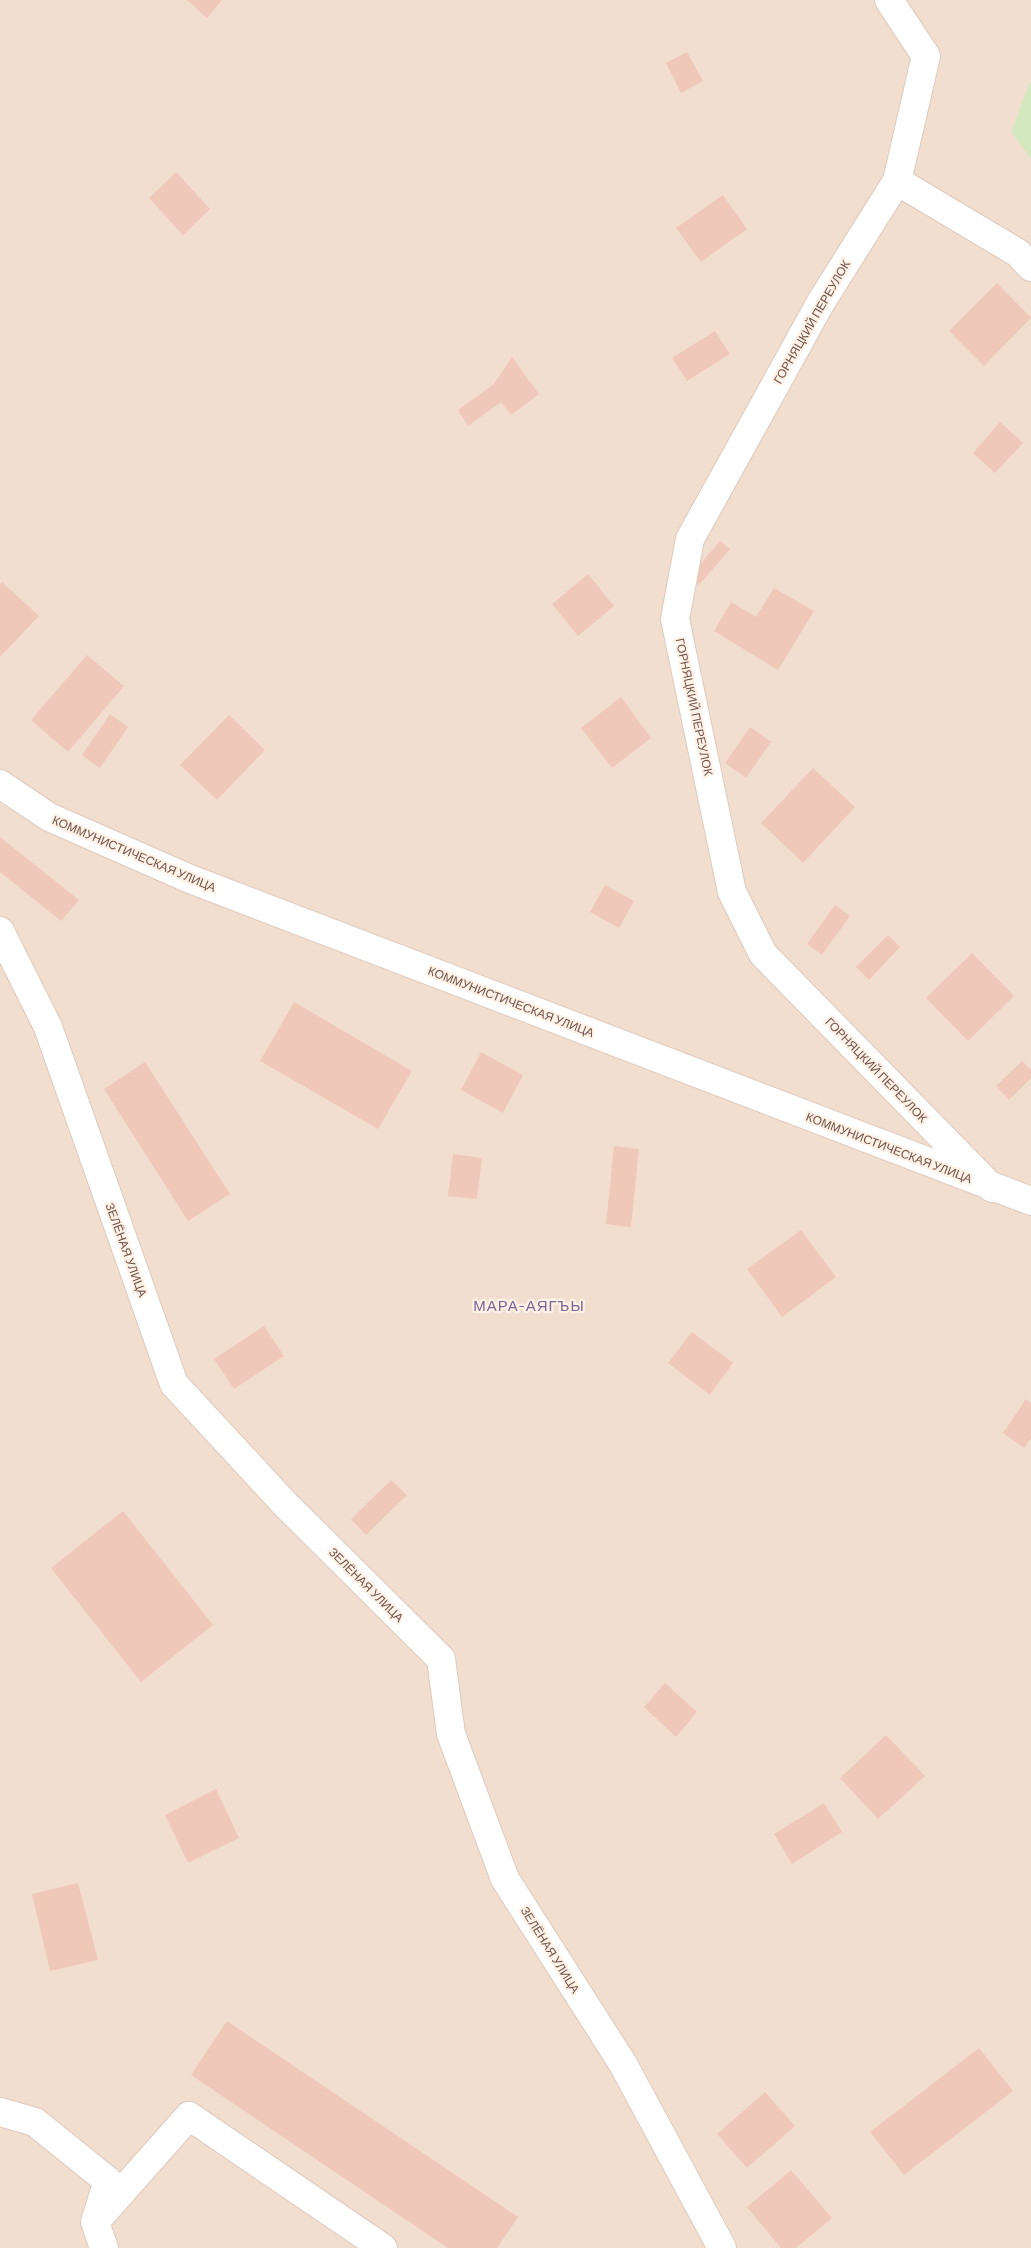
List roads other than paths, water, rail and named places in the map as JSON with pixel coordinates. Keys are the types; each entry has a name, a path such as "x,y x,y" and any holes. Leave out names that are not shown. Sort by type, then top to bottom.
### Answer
{"street":[{"name":"ГОРНЯЦКИЙ ПЕРЕУЛОК","path":"889,0 926,56 897,181 822,302 690,539 675,619 732,892 763,954 992,1188"},
{"path":"897,181 1018,253 1031,267"},
{"name":"КОММУНИСТИЧЕСКАЯ УЛИЦА","path":"0,784 49,818 190,879 992,1188 1031,1201"},
{"name":"ЗЕЛЁНАЯ УЛИЦА","path":"0,931 48,1027 174,1384 285,1504 441,1659 451,1734 505,1879 623,2064 722,2248"},
{"path":"0,2112 35,2122 108,2181 95,2222 104,2248"},
{"path":"95,2222 189,2116 383,2248"}],"district":[{"name":"МАРА-АЯГЪЫ","path":"529,1306"}]}
